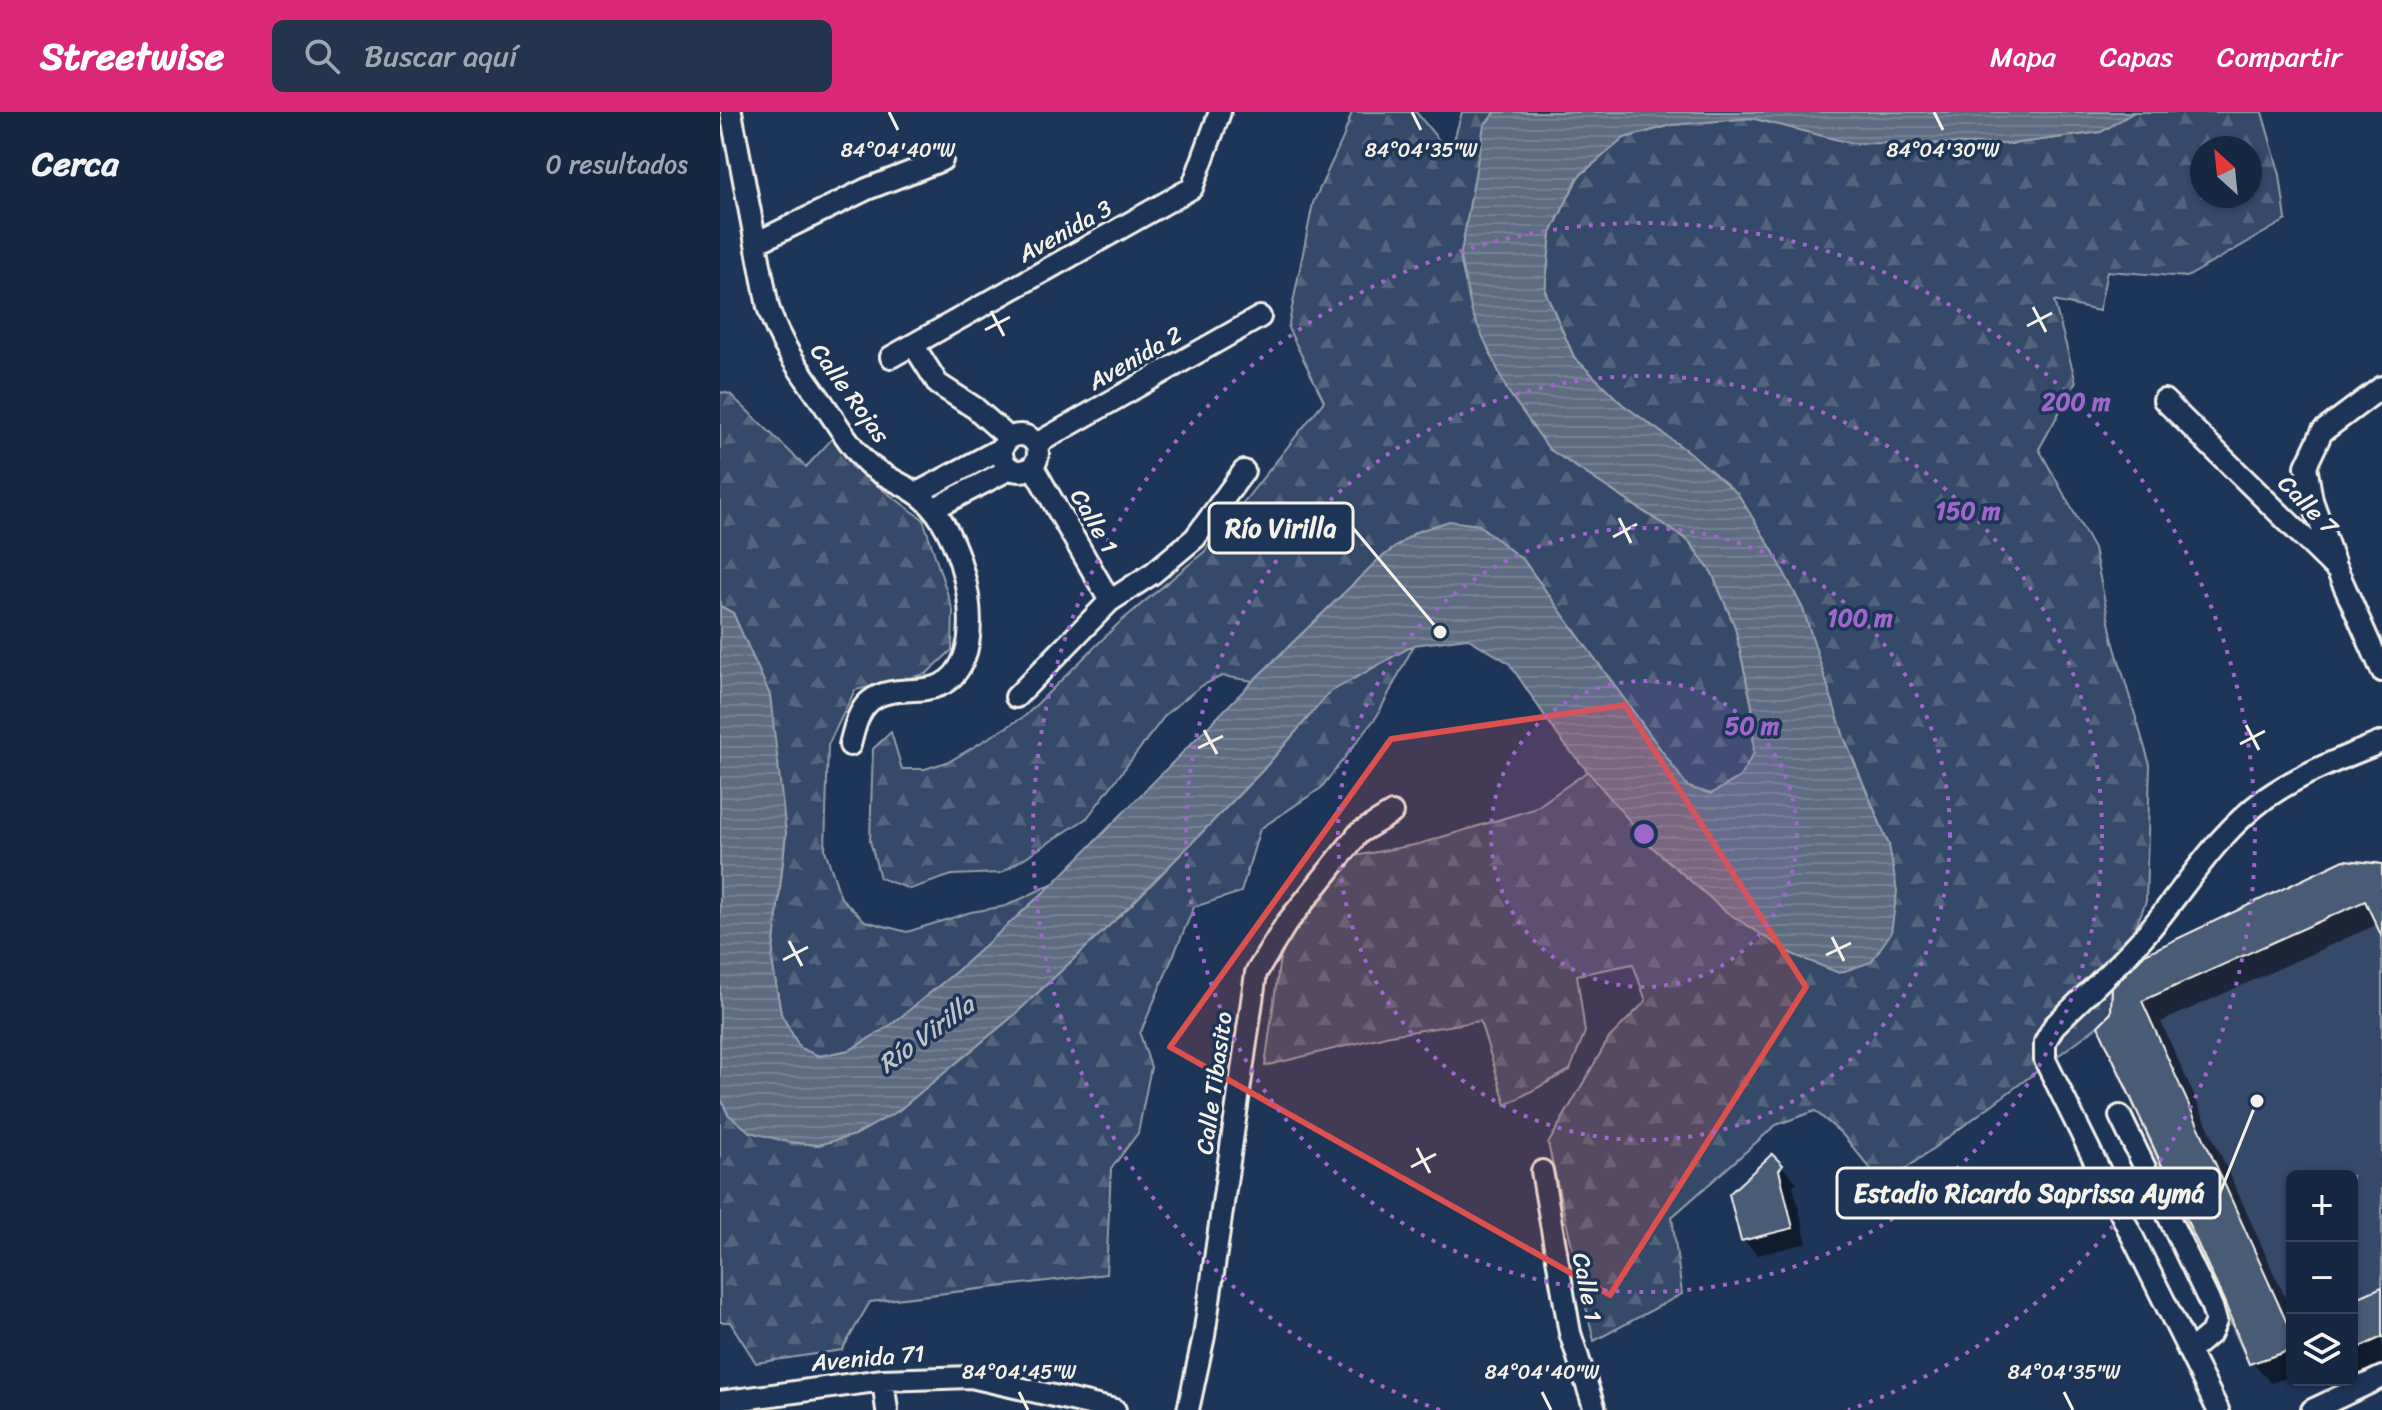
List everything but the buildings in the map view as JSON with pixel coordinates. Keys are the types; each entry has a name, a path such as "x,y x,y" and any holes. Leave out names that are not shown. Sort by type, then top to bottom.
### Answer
{"street":[{"name":"Calle Rojas","path":"731,112 768,307 776,333 866,463 917,493 933,509 947,531 963,570 970,627 965,657 955,673 938,687 894,693 870,701 856,722 850,745"},
{"name":"Avenida 3","path":"891,357 1192,188 1220,112"},
{"path":"756,243 867,189 942,160"},
{"name":"Avenida 2","path":"1036,444 1260,317"},
{"path":"914,346 938,384 975,408 1006,443"},
{"path":"2337,570 2312,500 2306,466 2322,432 2382,387"},
{"name":"Calle 7","path":"2164,400 2337,570 2382,671"},
{"path":"917,493 1021,435 1036,444 1038,456 1033,467 1022,471 1010,469 933,509"},
{"path":"1006,443 1003,460 1010,469"},
{"name":"Calle 1","path":"1033,467 1110,601"},
{"path":"1016,697 1110,601 1153,573 1195,538 1244,471"},
{"path":"2218,1410 2045,1060 2045,1042 2054,1026 2143,938 2204,858 2246,814 2313,769 2382,742"},
{"name":"Calle Tibasito","path":"1188,1410 1204,1336 1256,973 1286,924 1359,833 1392,813"},
{"path":"2120,1116 2212,1307 2216,1321 2211,1333 2189,1352"},
{"name":"Calle 1","path":"1542,1171 1570,1333 1595,1410"},
{"name":"Avenida 71","path":"720,1402 883,1380 971,1377 1115,1410"},
{"path":"2312,1410 2382,1377"},
{"path":"883,1380 887,1410"}],"highlighted area":[{"path":"1625,705 1806,987 1610,1295 1170,1047 1391,739"}],"green space":[{"path":"1352,112 1416,112 1450,154 1462,112 1496,112 1484,125 1549,449 1688,541 1712,573 1735,627 1752,706 1754,753 1740,777 1711,794 1688,787 1524,561 1416,532 1378,560 1253,681 1222,676 1201,686 1167,713 1087,818 1001,873 952,875 910,889 880,878 870,841 873,749 891,732 902,769 925,769 950,761 1025,716 1120,622 1204,552 1324,401 1288,328 1313,203"},
{"path":"2134,112 2262,112 2280,175 2286,220 2187,277 2107,271 2099,311 2054,301 2076,382 2039,449 2094,549 2113,641 2150,765 2146,901 2112,987 2111,1013 2098,1026 1884,1185 1842,1134 1815,1111 1776,1125 1672,1217 1682,1294 1594,1341 1548,1144 1609,1038 1646,1001 1633,964 1577,975 1585,1032 1570,1070 1506,1105 1480,1021 1390,1035 1265,1066 1281,950 1355,856 1419,844 1534,809 1588,771 1651,846 1725,911 1889,845 1845,740 1694,456 1622,404 1574,357 1545,291 1551,233 1578,177 1624,138 1672,125 1751,118 1851,143 2011,144 2101,132"},
{"path":"720,392 730,394 806,467 833,438 853,468 923,519 953,611 952,650 926,674 855,690 828,745 825,850 841,898 865,921 907,932 971,912 1006,906 1054,883 957,971 891,1025 850,1050 819,1056 800,1049 781,1014 772,961 786,833 733,613 720,606"},
{"path":"1414,645 1377,716 1321,788 1260,829 1241,892 1194,907 1140,1034 1151,1067 1138,1133 1111,1169 1106,1274 870,1302 842,1350 756,1363 730,1322 720,1322 720,1097 728,1114 788,1142 818,1145 855,1135 898,1111 1012,1017 1130,906 1262,771 1330,692"},
{"path":"2344,860 2378,863 2382,867 2382,1337 2358,1348 2358,1170 2286,1170 2286,1352 2249,1364 2098,1026 2111,1013 2112,987 2133,960"}],"water":[{"name":"Río Virilla","path":"1496,112 2134,112 2101,132 2011,144 1851,143 1751,118 1672,125 1624,138 1578,177 1551,233 1545,291 1574,357 1622,404 1694,456 1738,494 1773,551 1803,609 1845,740 1889,845 1897,891 1891,933 1871,962 1839,973 1792,954 1725,911 1651,846 1561,740 1509,663 1467,638 1414,645 1330,692 1262,771 1130,906 1012,1017 898,1111 855,1135 818,1145 788,1142 750,1132 728,1114 720,1097 720,606 733,613 770,695 786,833 772,961 781,1014 800,1048 819,1056 850,1050 891,1025 957,971 1054,883 1253,681 1378,560 1416,532 1449,521 1479,525 1524,561 1688,787 1711,794 1740,777 1754,753 1752,706 1735,627 1712,573 1689,541 1549,449 1507,390 1472,313 1460,258 1484,125"}],"place":[{"name":"Río Virilla","path":"1440,632"},
{"name":"Estadio Ricardo Saprissa Aymá","path":"2257,1101"}]}
